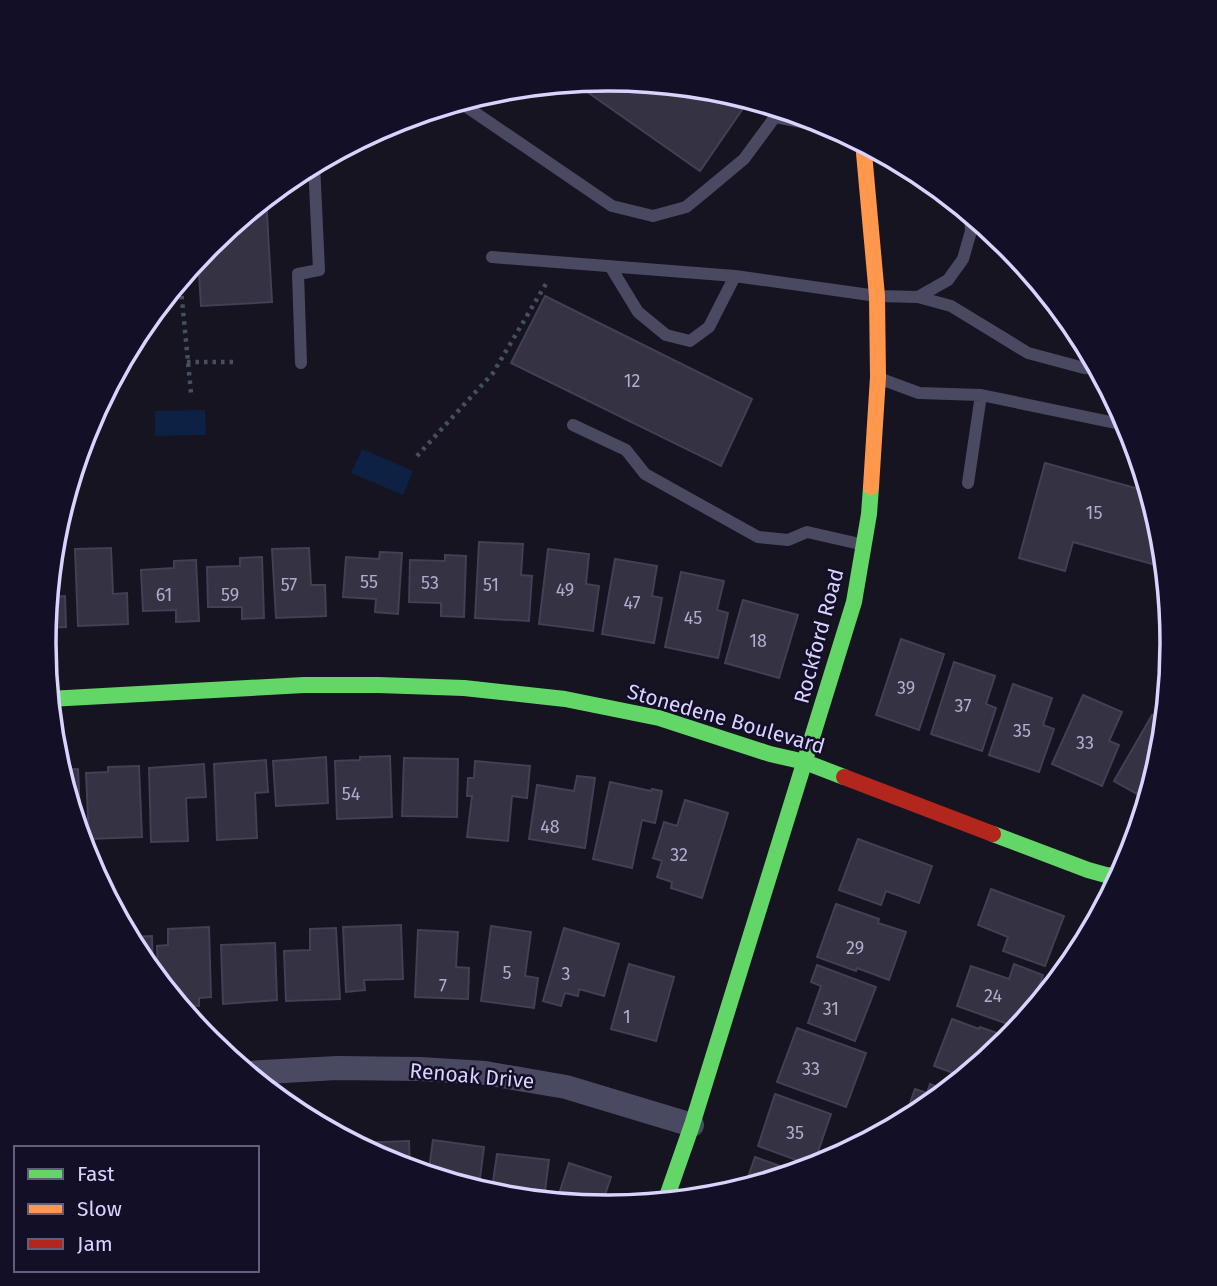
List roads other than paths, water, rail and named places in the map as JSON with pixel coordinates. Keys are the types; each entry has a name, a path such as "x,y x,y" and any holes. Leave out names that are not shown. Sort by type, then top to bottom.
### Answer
{"street":[{"name":"Rockford Road","path":"668,1192 692,1125 854,602 869,514 878,377 877,296 864,153"},
{"name":"Stonedene Boulevard","path":"59,698 304,685 379,685 464,688 565,699 659,718 770,754 805,762 1088,870 1110,874"},
{"name":"Renoak Drive","path":"261,1072 337,1068 485,1073 566,1087 692,1125"}],"lane":[{"path":"469,108 612,206 653,216 686,206 708,189 744,159 775,117 779,118"},
{"path":"301,363 298,274 319,270 315,176"},
{"path":"918,297 948,280 963,259 971,226"},
{"path":"492,257 735,276 877,296 918,297 951,306 1028,353 1088,368"},
{"path":"610,266 638,312 667,335 690,341 709,327 735,276"},
{"path":"878,377 919,393 981,395 1115,423"},
{"path":"968,482 981,395"},
{"path":"573,425 626,450 645,474 758,537 788,540 807,532 864,545"}],"water":[{"path":"205,410 206,435 155,436 155,411"},
{"path":"362,449 413,471 403,495 351,473"}]}
